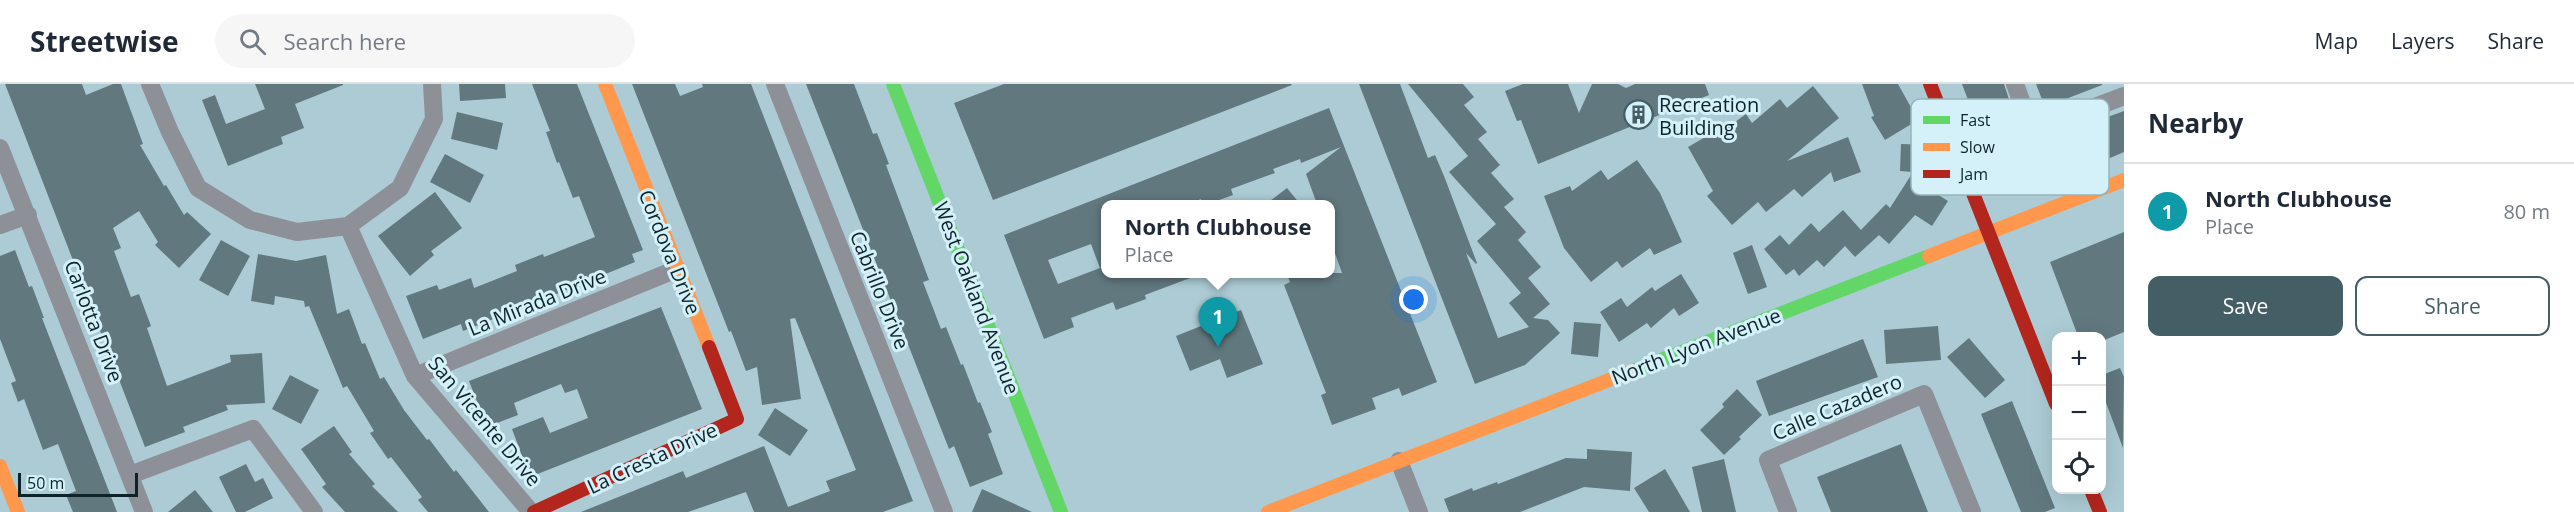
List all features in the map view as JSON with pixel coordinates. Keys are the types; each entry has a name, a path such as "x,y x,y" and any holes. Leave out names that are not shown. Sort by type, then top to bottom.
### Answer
{"street":[{"path":"150,84 170,132 198,188 250,220 297,232 348,226 400,188 434,119 432,84"},
{"name":"Cordova Drive","path":"605,84 737,419"},
{"name":"Cabrillo Drive","path":"775,84 944,512"},
{"name":"West Oakland Avenue","path":"893,84 1061,512"},
{"path":"1930,84 1936,99"},
{"path":"2015,84 2020,99"},
{"path":"2109,102 2124,96"},
{"name":"Carlotta Drive","path":"0,148 144,512"},
{"name":"North Lyon Avenue","path":"2109,186 2124,180"},
{"path":"1974,195 2052,394"},
{"name":"North Lyon Avenue","path":"1268,512 2085,195"},
{"path":"0,225 28,215"},
{"name":"San Vicente Drive","path":"348,226 414,376 533,512"},
{"name":"La Mirada Drive","path":"414,376 677,269"},
{"name":"Calle Cazadero","path":"1788,512 1768,460 1924,394 1972,512"},
{"name":"La Cresta Drive","path":"533,512 737,419"},
{"path":"130,475 253,429 314,512"},
{"path":"1399,461 1419,512"},
{"path":"0,466 18,512"},
{"path":"2093,494 2100,512"}],"building":[{"path":"5,84 82,84 86,95 113,84 121,84 143,144 140,145 164,186 166,185 184,215 187,212 211,234 179,268 155,245 158,242 139,211 113,228 121,248 114,251 131,297 139,294 151,326 147,328 167,386 231,362 230,355 262,353 265,403 226,405 228,410 183,427 185,432 145,447"},
{"path":"255,84 343,85 295,104 304,128 281,137 283,144 228,166 202,100 215,95 226,124 265,109"},
{"path":"459,84 505,84 506,98 460,101"},
{"path":"532,84 577,84 643,250 632,254 635,262 559,293 463,331 461,324 423,339 406,296 437,285 439,290 471,278 474,288 517,271 515,265 543,254 544,257 595,237 579,196 573,198 559,162 557,163 546,132 550,131"},
{"path":"632,84 675,84 680,96 703,87 702,84 751,84 913,501 883,512 754,512 746,492 688,512 581,512 683,471 686,478 764,446 788,507 830,491 826,481 856,470 795,318 790,319 801,399 762,405 757,367 746,371"},
{"path":"806,84 854,84 873,134 877,133 889,164 886,165 929,280 923,282 941,329 946,327 978,403 980,402 992,432 988,434 1003,474 970,487 954,446 949,449"},
{"path":"1004,84 1292,85 993,200 954,103"},
{"path":"1359,84 1400,84 1428,158 1435,155 1444,176 1477,263 1466,253 1498,338 1529,327 1509,303 1521,293 1477,241 1496,224 1449,172 1468,156 1408,84 1463,84 1474,97 1464,105 1487,132 1478,139 1500,165 1491,173 1514,199 1504,207 1526,232 1518,240 1541,267 1528,278 1550,304 1533,318 1548,320 1560,333 1525,365 1475,384"},
{"path":"1523,84 1568,84 1579,113 1592,84 1618,84 1626,88 1635,84 1705,84 1709,95 1538,164 1521,120 1517,121 1505,91"},
{"path":"1862,84 1898,84 1911,107 1911,124 1885,140 1871,117 1874,116"},
{"path":"1962,84 2004,84 2009,99 1968,99"},
{"path":"2036,84 2102,84 2066,99 2042,99"},
{"path":"1813,86 1839,118 1787,161 1848,137 1861,172 1834,182 1831,172 1802,197 1794,189 1766,212 1758,202 1732,225 1707,196 1713,191 1688,147 1714,132 1716,136 1746,114 1752,123 1780,99 1787,108"},
{"path":"1329,108 1437,382 1402,396 1399,388 1372,398 1376,409 1332,425 1321,395 1326,393 1284,285 1290,282 1288,278 1335,278 1335,273 1342,273 1335,253 1335,200 1316,200 1306,174 1341,147 1301,163 1300,159 1273,169 1275,173 1231,189 1233,195 1219,200 1101,200 1101,278 1190,278 1145,295 1146,299 1116,310 1113,302 1071,318 1074,327 1044,339 1004,235","holes":["1091,244 1100,268 1058,284 1048,260"]},
{"path":"2124,111 2124,152 2109,158 2109,116"},
{"path":"457,112 503,123 497,150 451,139"},
{"path":"1901,144 1911,144 1911,172 1900,171"},
{"path":"445,154 484,175 470,203 430,182"},
{"path":"1637,160 1660,193 1682,242 1654,255 1650,248 1622,268 1617,261 1591,282 1564,248 1544,196 1570,186 1572,191 1601,170 1608,180"},
{"path":"1911,175 1911,195 1938,195 1948,201 1932,226 1915,215 1889,244 1879,235 1855,257 1845,246 1824,267 1817,260 1799,276 1794,269 1786,275 1764,249 1780,235 1789,245 1811,223 1819,232 1843,210 1861,230 1886,204 1890,208"},
{"path":"1287,188 1297,200 1271,200"},
{"path":"435,192 462,228 431,251 434,255 410,276 378,236"},
{"path":"2124,232 2124,332 2106,339 2106,332 2076,332 2050,262"},
{"path":"221,240 250,256 228,296 199,280"},
{"path":"1752,245 1767,287 1748,294 1733,253"},
{"path":"15,250 29,287 32,286 44,318 42,318 117,512 73,512 66,495 76,491 58,444 43,450 24,399 18,402 11,383 16,381 0,339 0,256"},
{"path":"258,254 296,261 326,255 337,314 349,309 362,344 365,343 380,379 384,377 404,410 427,440 429,439 454,472 456,470 489,512 428,512 418,500 422,497 391,457 388,459 370,433 374,431 347,386 343,388 309,306 305,307 304,301 275,296 274,305 251,301"},
{"path":"1681,274 1699,303 1679,316 1674,308 1651,328 1647,323 1619,342 1600,312 1621,298 1627,307 1652,287 1655,291"},
{"path":"661,307 702,409 530,477 512,429 543,417 550,433 588,418 577,389 565,393 561,384 514,403 518,415 487,427 469,381"},
{"path":"1241,310 1263,364 1227,378 1220,359 1190,371 1176,336"},
{"path":"1574,322 1601,324 1598,357 1571,354"},
{"path":"1938,326 1941,360 1886,364 1884,330"},
{"path":"1969,338 2005,380 1985,398 1947,357"},
{"path":"1863,339 1878,377 1769,416 1756,381"},
{"path":"2120,368 2124,377 2123,448 2106,403 2106,373"},
{"path":"290,375 319,390 301,424 272,409"},
{"path":"1737,389 1762,415 1724,455 1700,430 1724,407 1722,404"},
{"path":"2012,401 2055,508 2045,512 2021,512 1981,414"},
{"path":"775,408 808,430 790,456 758,435"},
{"path":"334,426 352,452 349,454 375,484 372,486 398,512 345,512 322,487 326,484 301,449"},
{"path":"1901,444 1928,512 1831,512 1817,477"},
{"path":"1587,449 1632,452 1630,491 1584,487 1520,512 1449,512 1444,499 1472,488 1473,491 1497,482 1498,484 1566,458 1587,459"},
{"path":"1724,459 1736,512 1702,512 1692,467"},
{"path":"246,464 255,482 263,478 273,498 245,512 236,512 219,477"},
{"path":"1665,469 1690,512 1649,512 1634,488"},
{"path":"982,489 1032,512 972,512"},
{"path":"195,490 213,512 168,512"}],"traffic: fast":[{"path":"893,84 1061,512"},
{"path":"1635,370 1929,256"}],"traffic: slow":[{"path":"605,84 709,347"},
{"path":"2109,186 2124,180"},
{"path":"1929,256 2086,195"},
{"path":"1268,512 1635,370"},
{"path":"0,466 18,512"}],"traffic: jam":[{"path":"1930,84 1936,99"},
{"path":"1974,195 2052,394"},
{"path":"534,512 737,419 709,347"},
{"path":"2093,494 2100,512"}],"place":[{"name":"Recreation Building","path":"1638,115"},
{"name":"North Clubhouse","path":"1218,347"}]}
